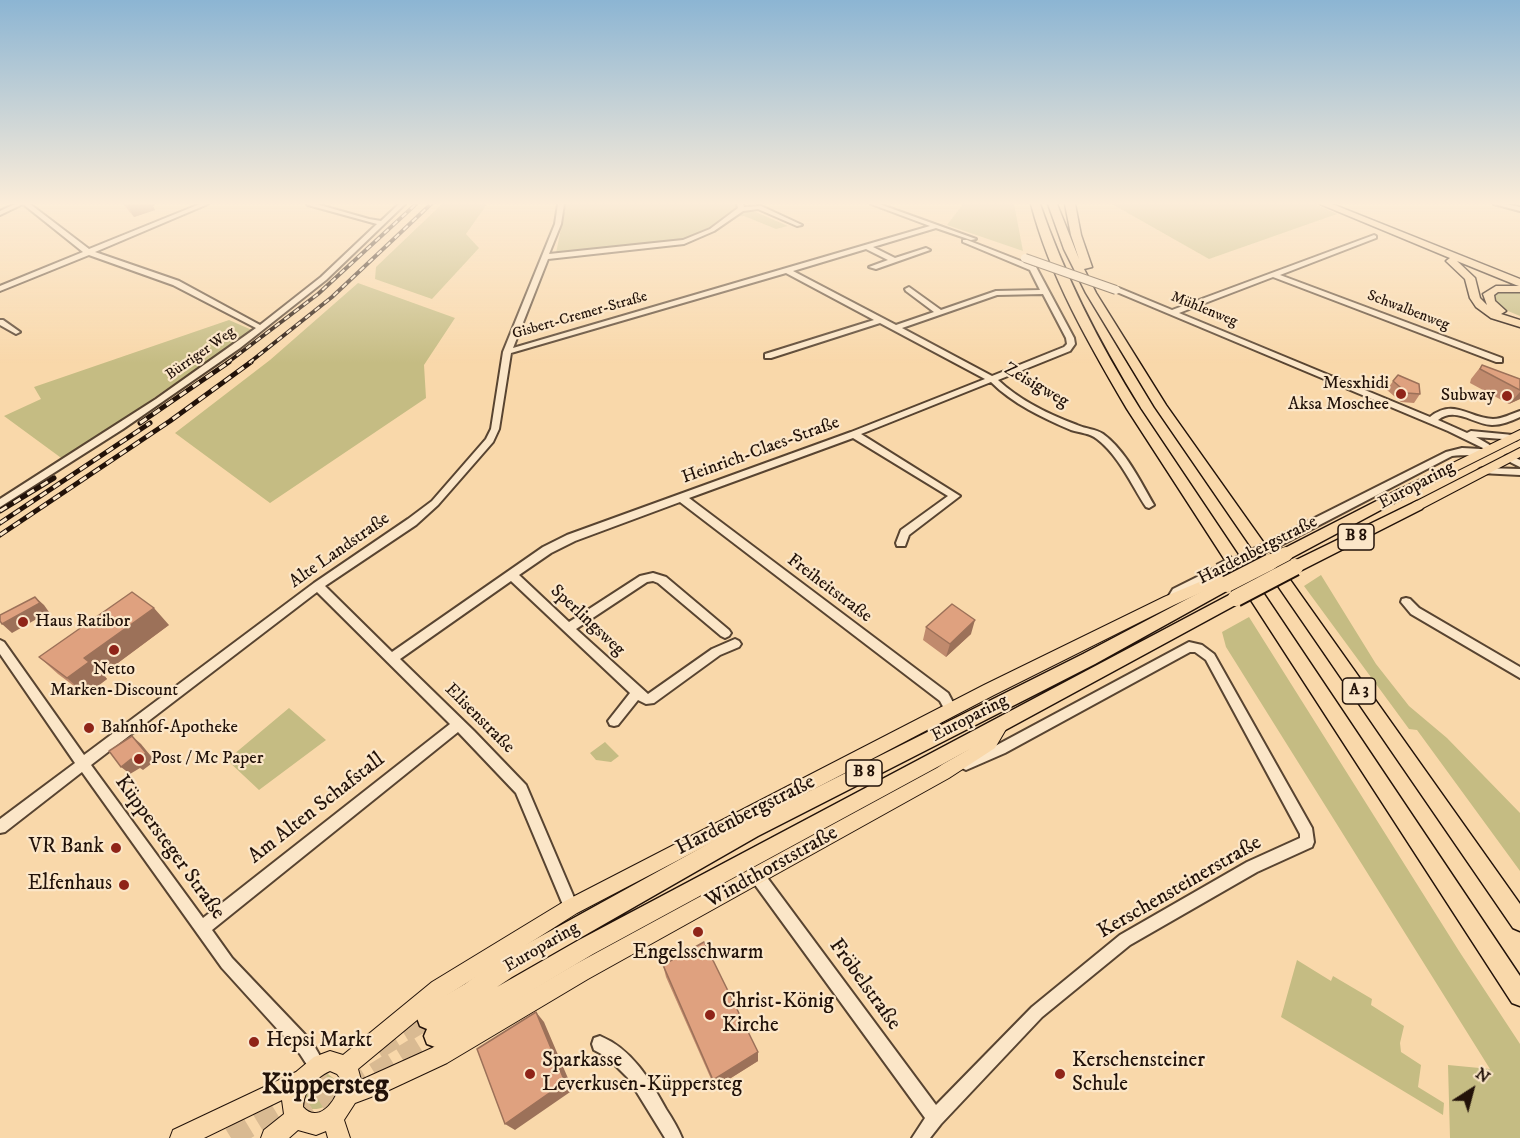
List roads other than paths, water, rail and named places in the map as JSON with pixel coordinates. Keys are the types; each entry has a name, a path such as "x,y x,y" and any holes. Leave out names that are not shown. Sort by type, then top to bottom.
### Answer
{"highway":[{"name":"A 3","path":"1055,257 1090,334 1118,382 1266,614 1520,995"},
{"name":"A 3","path":"1073,257 1091,293 1161,407 1520,921"},
{"path":"1084,257 1091,276 1091,293"},
{"path":"1443,257 1467,273 1475,298 1484,308 1495,316 1520,322"},
{"path":"1454,257 1520,283"},
{"path":"1470,257 1520,277"},
{"path":"1520,289 1496,289 1488,294 1488,298 1503,313 1520,322"},
{"name":"Europaring","path":"1229,582 1001,724 432,1027 504,969 751,830 1089,659 1229,582 1400,494"},
{"name":"Europaring","path":"1286,554 1417,506"}],"main road":[{"name":"Europaring","path":"1400,494 1462,456 1486,450 1516,436"},
{"path":"1486,450 1516,458"},
{"name":"Europaring","path":"1417,506 1483,471 1516,458"},
{"name":"Hardenbergstraße","path":"345,1066 371,1048 418,1004 439,989 571,907 951,710 1169,601 1229,582"},
{"path":"943,773 989,743 1001,724"},
{"name":"Windthorststraße","path":"349,1095 383,1084 444,1053 581,972 758,877 943,773"},
{"path":"181,1138 301,1080 317,1065 330,1061 345,1066 351,1077 349,1095 344,1106 333,1117 325,1122 311,1125 297,1117 293,1101 301,1080"},
{"path":"272,1138 297,1117"},
{"path":"333,1117 339,1138"}],"street":[{"path":"0,289 76,257"},
{"path":"102,257 176,283 261,328"},
{"name":"Bürriger Weg","path":"0,504 122,426 261,328 314,287 346,257"},
{"name":"Alte Landstraße","path":"0,827 318,586 412,522 435,503 473,461 490,440 495,429 507,352 545,257"},
{"name":"Gisbert-Cremer-Straße","path":"507,352 834,257"},
{"path":"888,257 894,260"},
{"path":"873,267 904,257"},
{"name":"Mühlenweg","path":"1012,257 1116,290 1451,429 1486,450"},
{"name":"Mühlenweg","path":"1014,257 1024,261"},
{"path":"1172,313 1321,257"},
{"name":"Heinrich-Claes-Straße","path":"392,658 547,550 571,538 854,434 1060,353 1071,344 1070,338 1033,269 1024,261"},
{"name":"Zeisigweg","path":"788,271 992,379 1000,388 1058,419 1078,429 1099,435 1110,446 1149,505"},
{"name":"Schwalbenweg","path":"1274,275 1498,360"},
{"path":"909,289 939,312"},
{"path":"895,328 996,293 1044,292"},
{"path":"768,356 882,320"},
{"path":"0,322 16,332"},
{"path":"1431,421 1444,410 1497,423 1520,414"},
{"path":"1451,429 1460,443 1462,456"},
{"name":"Mühlenweg","path":"1451,429 1488,437 1516,436"},
{"path":"854,434 956,496 905,533 901,543"},
{"name":"Hardenbergstraße","path":"1229,582 1286,554 1407,474 1449,454 1462,456"},
{"path":"1483,471 1520,472"},
{"name":"Freiheitstraße","path":"682,498 944,697 951,710"},
{"name":"Sperlingsweg","path":"512,575 641,696"},
{"path":"568,628 644,579 653,577 662,580 725,633"},
{"name":"Elisenstraße","path":"318,586 459,724 521,789 571,907"},
{"path":"1406,602 1415,611 1517,667"},
{"path":"614,722 641,696 650,699 716,652 735,644"},
{"name":"Küppersteger Straße","path":"0,645 227,963 306,1048 317,1065"},
{"name":"Windthorststraße","path":"943,773 1001,749 1189,647 1198,648"},
{"name":"Kerschensteinerstraße","path":"920,1138 935,1118 1037,1012 1125,940 1252,867 1307,842 1307,832 1250,726 1210,657 1198,648"},
{"name":"Am Alten Schafstall","path":"202,928 459,724"},
{"name":"Fröbelstraße","path":"758,877 935,1118"},
{"path":"600,1044 613,1050 626,1062 674,1138"}],"tunnel":[{"path":"377,1049 428,1018"},
{"path":"269,1138 435,1036"},
{"path":"231,1138 354,1063"}],"railway":[{"path":"227,363 318,294 358,257"},
{"path":"249,363 332,297 374,257"},
{"path":"140,423 229,362"},
{"path":"0,535 170,421 251,362"},
{"path":"0,523 150,423"},
{"path":"0,511 54,478"}],"place":[{"name":"Mesxhidi Aksa Moschee","path":"1401,394"},
{"name":"Subway","path":"1507,396"},
{"name":"Haus Ratibor","path":"23,622"},
{"name":"Netto Marken-Discount","path":"114,650"},
{"name":"Bahnhof-Apotheke","path":"89,728"},
{"name":"Post / Mc Paper","path":"139,759"},
{"name":"VR Bank","path":"116,848"},
{"name":"Elfenhaus","path":"124,885"},
{"name":"Engelsschwarm","path":"698,932"},
{"name":"Christ-König Kirche","path":"710,1015"},
{"name":"Hepsi Markt","path":"254,1042"},
{"name":"Sparkasse Leverkusen-Küppersteg","path":"530,1074"},
{"name":"Kerschensteiner Schule","path":"1060,1074"}],"district":[{"name":"Küppersteg","path":"325,1087"}]}
